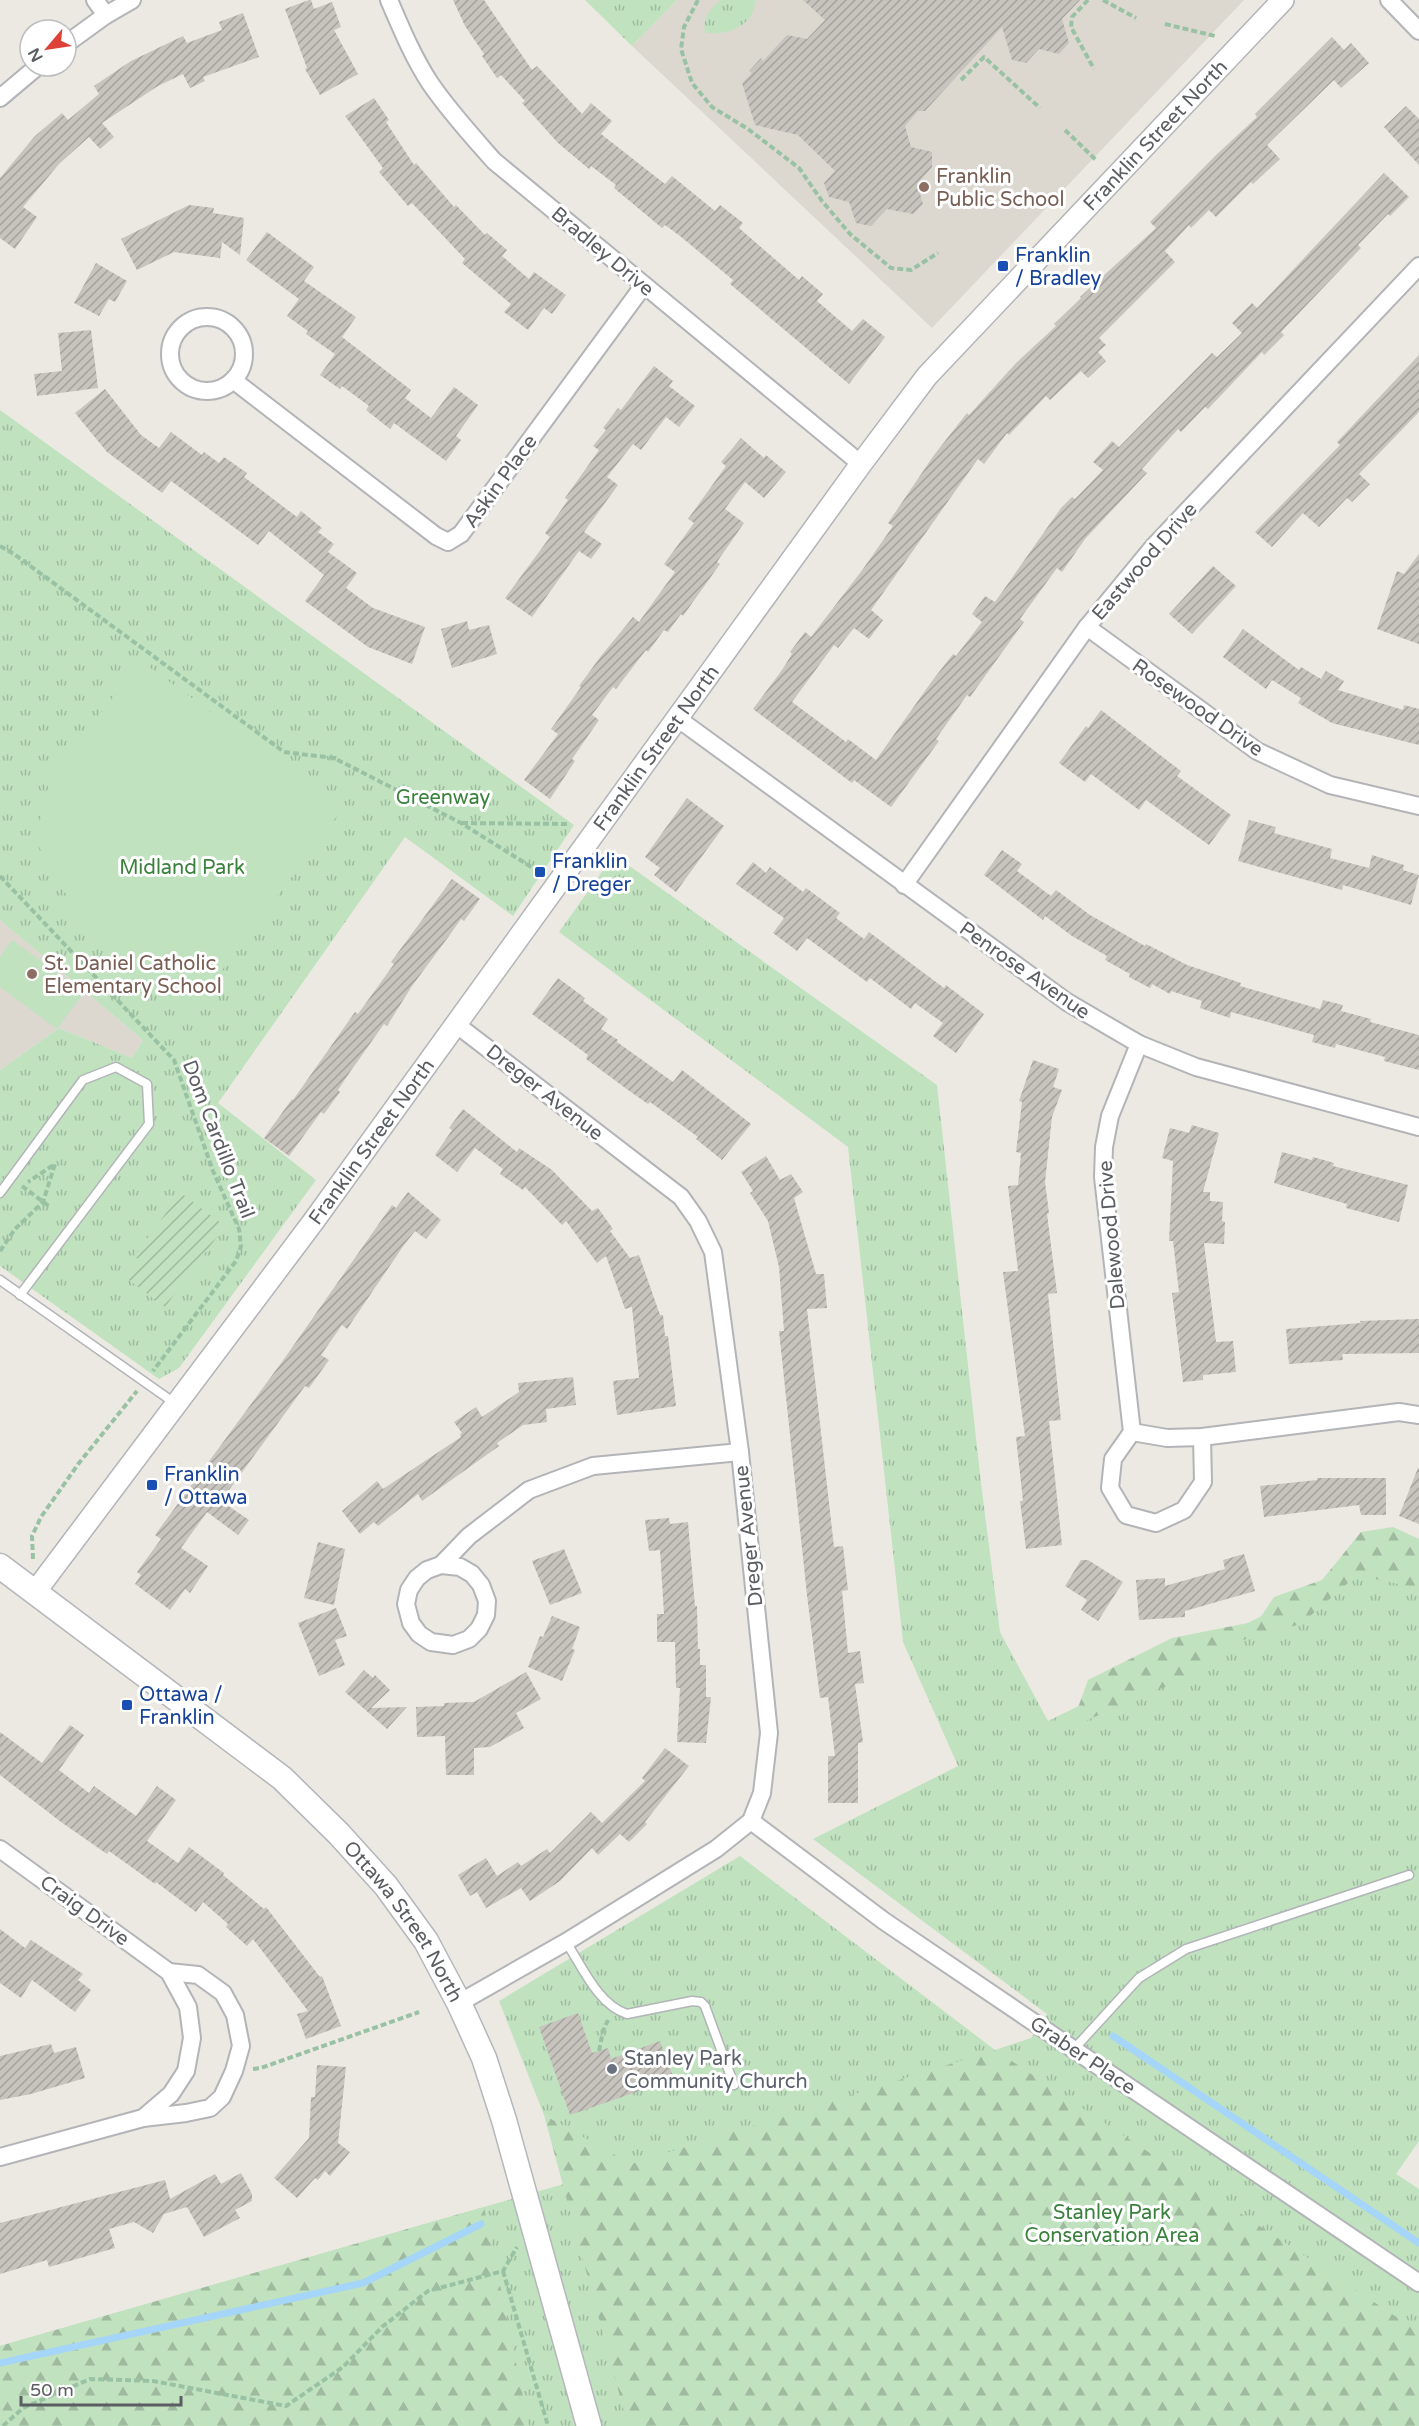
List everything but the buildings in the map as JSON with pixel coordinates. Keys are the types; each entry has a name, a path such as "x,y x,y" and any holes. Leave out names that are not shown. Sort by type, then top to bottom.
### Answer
{"main road":[{"name":"Ottawa Street North","path":"0,1566 282,1778 339,1834 386,1886 426,1941 459,2003 484,2058 504,2120 589,2426"}],"street":[{"path":"95,0 106,15"},
{"path":"78,35 132,0"},
{"name":"Bradley Drive","path":"389,0 406,40 429,81 488,154 861,464"},
{"name":"Franklin Street North","path":"35,1592 177,1405 458,1024 677,718 927,376 1283,0"},
{"path":"1389,0 1419,32"},
{"path":"0,98 24,78"},
{"name":"Eastwood Drive","path":"904,885 1087,627 1153,547 1419,266"},
{"name":"Askin Place","path":"233,380 436,536 448,542 461,534 644,285"},
{"path":"197,318 215,318 236,332 242,344 243,357 240,369 233,380 218,390 205,391 185,385 176,376 171,364 170,351 173,338 185,324 197,318"},
{"name":"Rosewood Drive","path":"1087,627 1257,751 1330,784 1419,806"},
{"name":"Penrose Avenue","path":"677,718 1067,1002 1139,1044 1196,1067 1419,1127"},
{"name":"Dreger Avenue","path":"458,1024 681,1197 698,1221 712,1252 740,1452 769,1733 762,1793 751,1821 716,1849 566,1942 459,2003"},
{"name":"Dalewood Drive","path":"1132,1432 1103,1177 1104,1147 1110,1116 1139,1044"},
{"path":"1202,1437 1203,1482 1184,1510 1156,1523 1126,1515 1110,1488 1113,1458 1132,1432 1167,1438 1202,1437 1399,1412 1419,1415"},
{"path":"441,1565 460,1567 472,1574 481,1585 487,1601 486,1615 479,1629 469,1639 453,1645 431,1642 419,1634 411,1623 406,1604 409,1590 417,1578 441,1565 469,1536 529,1490 593,1466 740,1452"},
{"name":"Graber Place","path":"751,1821 884,1921 1419,2283"},
{"name":"Craig Drive","path":"0,1849 169,1971 188,2007 192,2038 186,2071 171,2094 143,2118"},
{"name":"Craig Drive","path":"0,2157 143,2118 210,2108 222,2097 234,2071 241,2046 235,2015 223,1994 198,1975 169,1971"}],"lane":[{"path":"0,1193 83,1080 116,1067 147,1084 149,1124 20,1295"},
{"path":"0,1280 177,1405"},
{"path":"1074,2049 1139,1978 1186,1949 1408,1875"},
{"path":"566,1942 596,1989 614,2008 627,2014 692,2001 701,2002 705,2006 734,2085"}],"path":[{"path":"698,0 684,27 681,48 692,83 712,107 748,129 799,168 822,201 850,234 891,268 911,270 938,253"},
{"path":"1088,0 1072,16 1071,27 1094,69"},
{"path":"1103,0 1136,18"},
{"path":"1165,24 1215,36"},
{"path":"961,81 984,57 1040,108"},
{"path":"1065,129 1097,161"},
{"path":"0,546 284,752 334,758 461,822 558,884"},
{"path":"461,822 570,824"},
{"name":"Dom Cardillo Trail","path":"0,876 174,1060 213,1171 239,1229 241,1246 236,1261 145,1382 79,1463 41,1517 32,1536 35,1592"},
{"path":"0,1251 15,1229 43,1202 56,1164 22,1186"},
{"path":"12,1178 50,1207"},
{"path":"599,2051 603,2031 614,2008"},
{"path":"234,2071 261,2068 419,2012"},
{"path":"3,2426 23,2408 90,2379 153,2381 286,2406 343,2367 382,2327 428,2291 502,2271 548,2426"}],"shaded area":[{"name":"Franklin Public School","path":"677,0 1244,0 932,328 632,46"},
{"name":"St. Daniel Catholic Elementary School","path":"0,920 143,1040 132,1058 59,1028 0,1070"}],"green space":[{"path":"585,0 677,0 632,46"},
{"path":"722,0 755,0 754,9 745,22 730,31 705,32 708,13"},
{"path":"0,410 574,825 513,916 405,837 218,1103 316,1180 179,1368 159,1379 0,1266 0,1070 59,1028 132,1058 143,1040 0,920"},
{"name":"Midland Park","path":"142,662 343,808 193,1009 79,917 35,840 52,772"},
{"name":"Stanley Park Conservation Area","path":"614,855 937,1085 981,1483 1000,1632 1048,1721 1398,1549 1419,1565 1419,2141 1396,2174 1419,2189 1419,2426 0,2426 0,2346 630,2165 544,2115 499,2001 740,1856 995,2050 1031,2038 1047,2014 813,1839 958,1766 903,1642 848,1147 559,932"},
{"path":"12,940 84,992 57,1029 0,987 0,957"},
{"path":"181,1193 225,1226 165,1307 125,1277 138,1259 134,1256"},
{"path":"1393,1527 1419,1539 1419,1594 1408,1586 1357,1575 1301,1624 1228,1644 1174,1683 1071,1727 1088,1680 1172,1638 1258,1621 1274,1597 1322,1580 1361,1532"},
{"name":"Stanley Park Conservation Area","path":"995,2050 1419,2332 1419,2426 628,2426 544,2115 631,2164"},
{"path":"484,2207 529,2426 0,2426 0,2346"}],"waterway":[{"path":"1113,2036 1419,2243"},
{"path":"0,2363 363,2283 481,2224"}],"place":[{"name":"Franklin Public School","path":"924,187"},
{"name":"Franklin / Bradley","path":"1003,266"},
{"name":"Franklin / Dreger","path":"540,872"},
{"name":"St. Daniel Catholic Elementary School","path":"32,974"},
{"name":"Franklin / Ottawa","path":"152,1485"},
{"name":"Ottawa / Franklin","path":"127,1705"},
{"name":"Stanley Park Community Church","path":"612,2069"}],"park label":[{"name":"Greenway","path":"443,797"}]}
